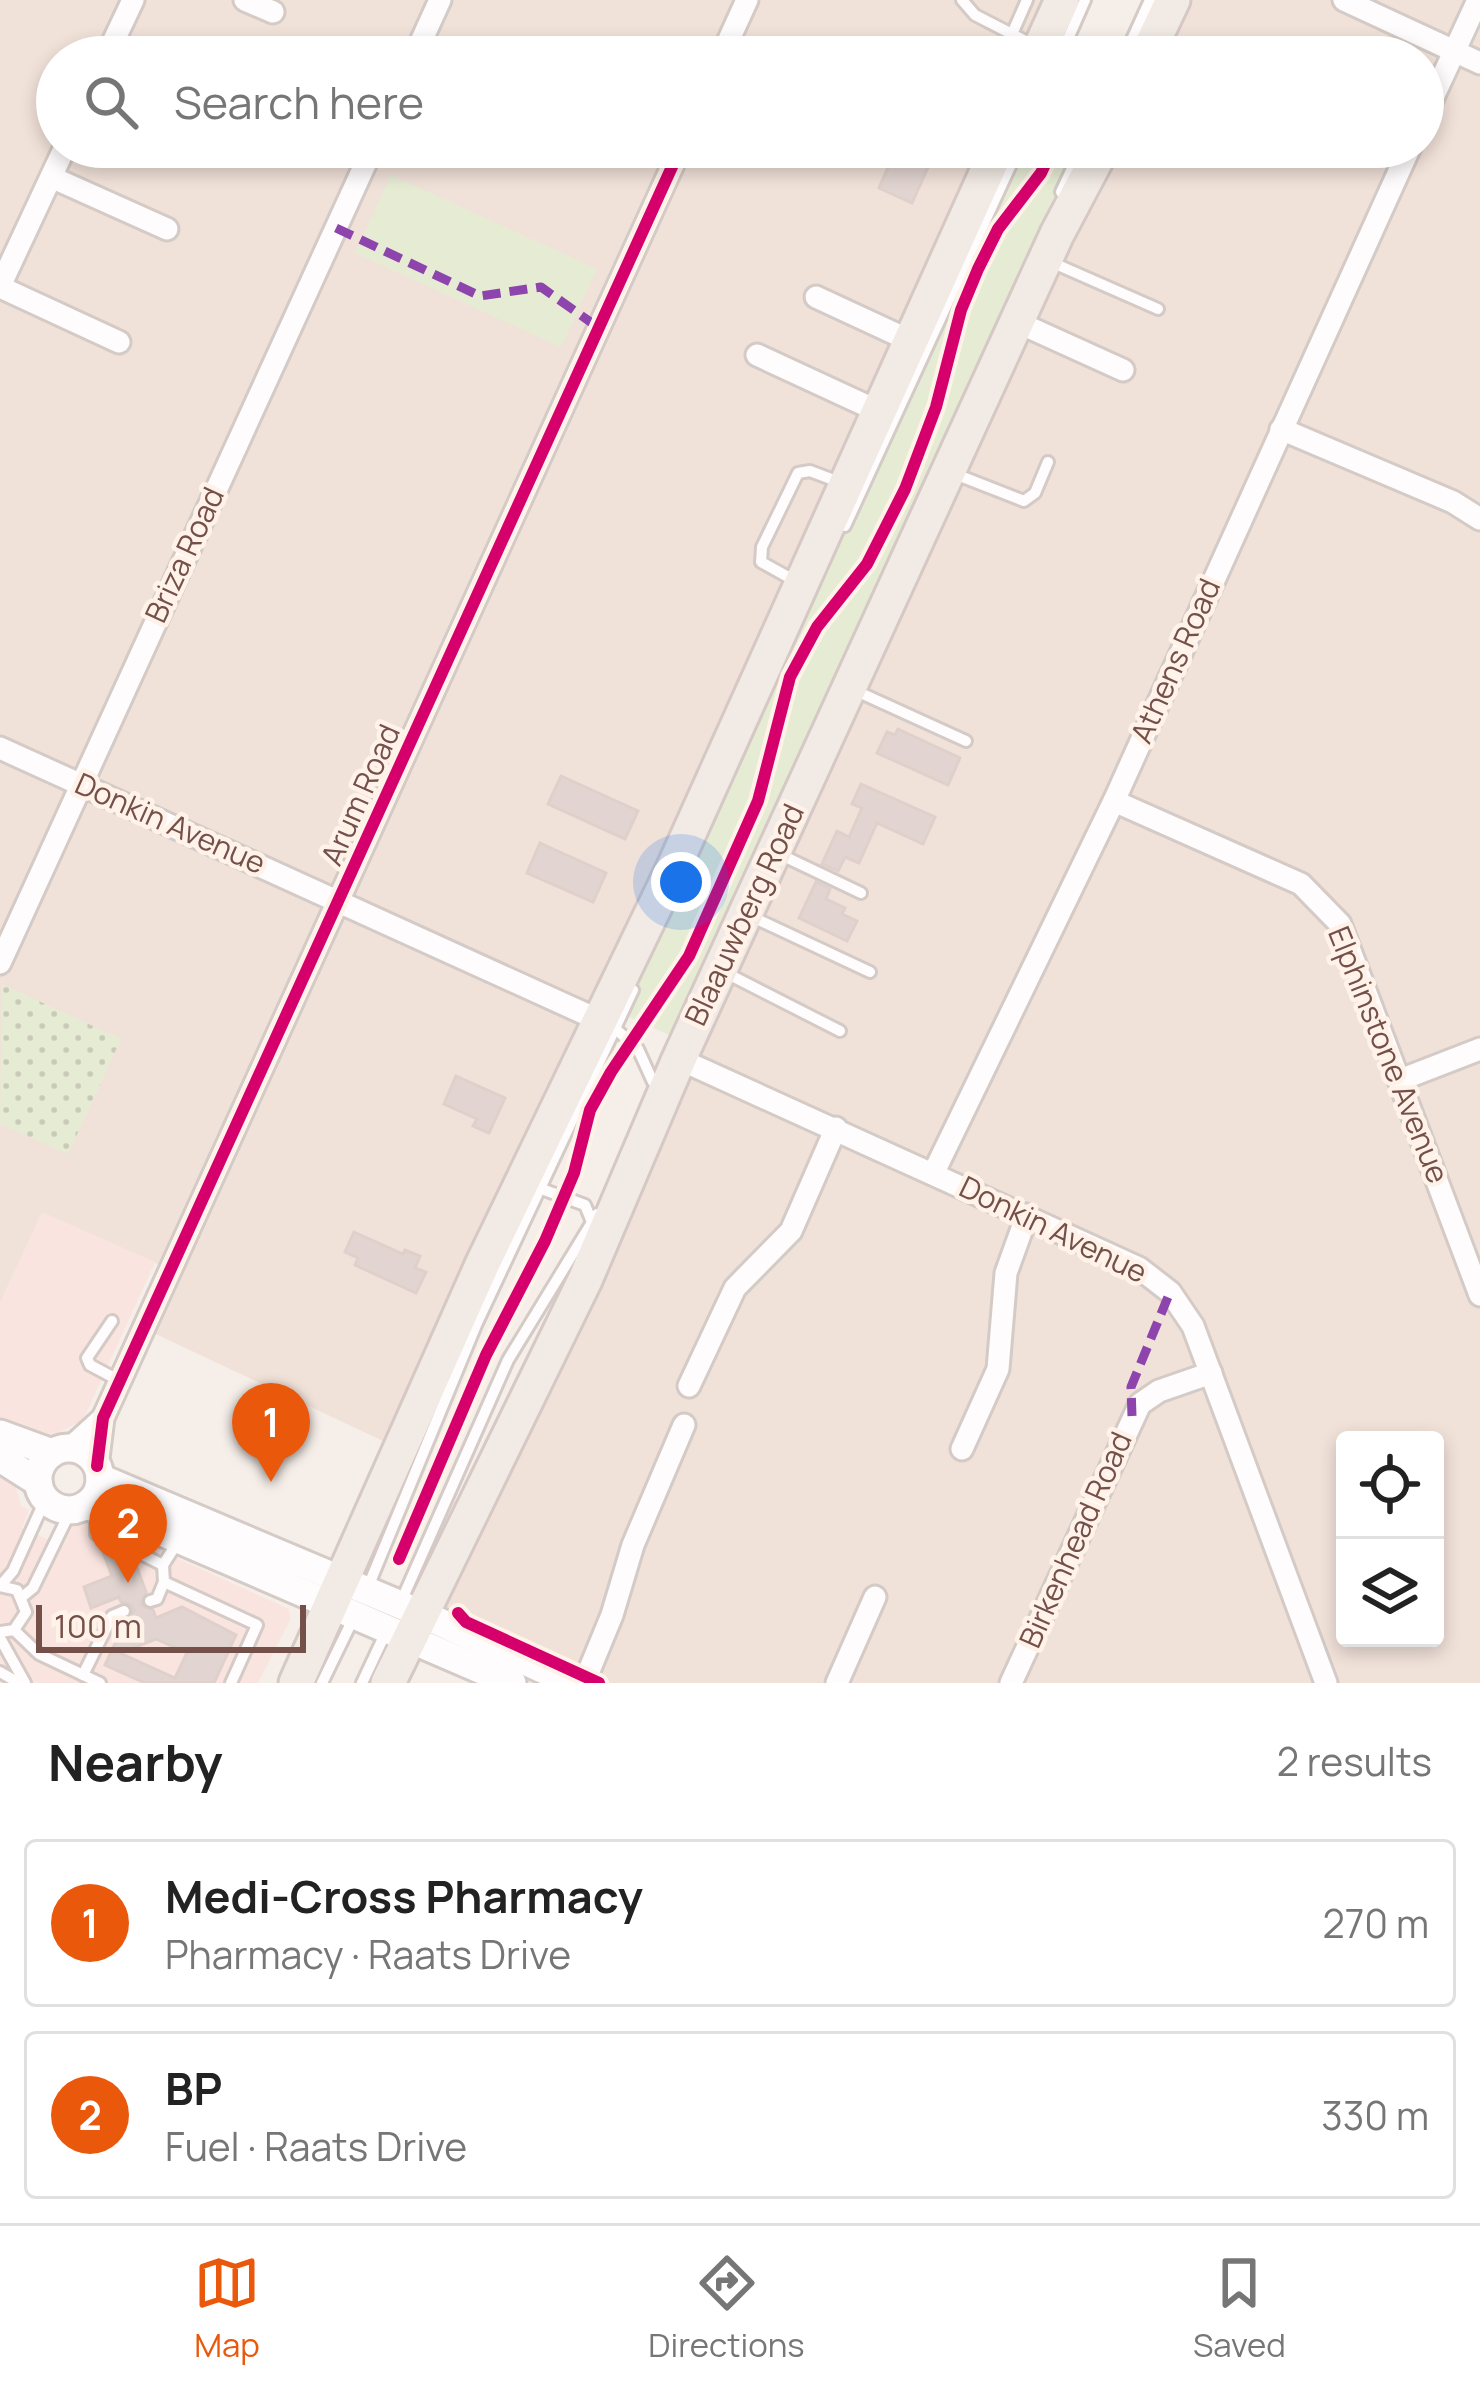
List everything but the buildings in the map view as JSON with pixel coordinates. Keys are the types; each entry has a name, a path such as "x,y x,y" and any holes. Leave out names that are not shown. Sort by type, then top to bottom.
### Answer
{"main road":[{"path":"1044,36 1062,0"},
{"path":"1156,36 1173,0"},
{"path":"296,1683 349,1600 482,1265 570,1085 609,1024 989,168"},
{"name":"Blaauwberg Road","path":"388,1683 404,1622 585,1280 648,1104 680,1058 1017,322 1038,258 1090,168"}],"street":[{"path":"116,36 133,0"},
{"path":"245,0 273,12"},
{"path":"424,36 440,0"},
{"path":"731,36 747,0"},
{"path":"1344,0 1422,36"},
{"path":"1444,73 1478,0"},
{"path":"1444,46 1480,63"},
{"path":"55,168 0,286 119,342"},
{"name":"Briza Road","path":"0,963 363,168"},
{"name":"Arum Road","path":"98,1472 103,1418 671,168"},
{"name":"Athens Road","path":"934,1172 1114,801 1400,168"},
{"path":"51,177 167,229"},
{"path":"816,297 913,342"},
{"path":"1017,322 1123,370"},
{"path":"757,355 880,412"},
{"path":"1280,429 1465,508 1480,520"},
{"name":"Donkin Avenue","path":"0,748 609,1024"},
{"name":"Elphinstone Avenue","path":"1114,801 1314,892 1340,924 1480,1295"},
{"path":"1400,1080 1480,1049"},
{"name":"Donkin Avenue","path":"680,1058 1028,1215 1158,1281 1193,1327 1326,1683"},
{"path":"689,1387 734,1288 791,1231 836,1128"},
{"path":"962,1449 998,1369 1006,1273 1028,1215"},
{"name":"Birkenhead Road","path":"1012,1683 1140,1404 1160,1391 1211,1373"},
{"name":"Arum Road","path":"61,1450 103,1418"},
{"path":"584,1683 612,1615 633,1545 684,1425"},
{"path":"0,1434 86,1453 98,1472 349,1600"},
{"path":"61,1450 42,1462 67,1501"},
{"path":"0,1458 67,1501 573,1683"},
{"path":"67,1501 98,1491 98,1472"},
{"path":"836,1683 875,1597"},
{"path":"404,1622 512,1683"}],"lane":[{"path":"962,0 975,15 1013,36"},
{"path":"1027,0 1034,36"},
{"path":"1050,36 1085,0"},
{"path":"1134,36 1150,0"},
{"path":"840,537 1009,168"},
{"path":"1074,168 1038,258 1158,309"},
{"path":"949,471 1024,501 1035,493 1048,462"},
{"path":"802,584 761,562 762,547 798,473 811,471 847,485"},
{"path":"852,646 892,559"},
{"path":"771,689 790,645"},
{"path":"849,688 965,740"},
{"path":"592,1222 823,711"},
{"path":"671,905 711,819"},
{"path":"774,852 861,893"},
{"path":"746,914 870,972"},
{"path":"322,1683 349,1600 431,1429 609,1024 642,970"},
{"path":"720,970 840,1031"},
{"path":"609,1024 638,1049 648,1104 612,1179"},
{"path":"539,1188 570,1085"},
{"path":"539,1188 585,1205 592,1222"},
{"path":"362,1683 404,1622 508,1360 602,1201"},
{"path":"112,1321 87,1358 90,1365 120,1381"},
{"path":"67,1501 96,1534 163,1565"},
{"path":"22,1683 0,1635 14,1630 26,1612 17,1590 1,1586 67,1501"},
{"path":"22,1597 33,1588 67,1501"},
{"path":"150,1601 157,1599 164,1582 163,1565 179,1540"},
{"path":"164,1582 257,1625 231,1683"},
{"path":"83,1676 112,1616 124,1611"},
{"path":"14,1630 39,1654 100,1683"},
{"path":"0,1672 22,1683"}],"shaded area":[{"path":"0,0 1051,0 1035,36 36,36 36,168 976,168 398,1448 145,1329 171,1270 42,1213 0,1303"},
{"path":"1173,0 1480,0 1480,1683 573,1683 422,1614 1093,168 1444,168 1444,36 1156,36"},
{"path":"42,1212 155,1262 83,1420 54,1435 34,1433 0,1417 0,1303"},
{"path":"0,1477 15,1484 21,1506 29,1510 22,1528 63,1546 73,1524 86,1517 289,1609 290,1620 258,1683 0,1683"}],"green space":[{"path":"1014,168 1067,168 674,1037 622,1014"},
{"path":"391,175 597,269 561,347 355,253"},
{"path":"2,984 121,1039 68,1154 0,1124"}],"marked path":[{"path":"336,228 480,296 541,287 599,328"},
{"path":"1132,1416 1131,1387 1170,1292"}],"cycle path":[{"path":"97,1466 103,1418 671,168"},
{"path":"399,1559 486,1355 574,1173 590,1110 689,956 758,801 790,677 817,627 867,564 905,489 978,269 998,229 1043,168"},
{"path":"458,1613 466,1622 599,1683"}],"place":[{"name":"Medi-Cross Pharmacy","path":"271,1482"},
{"name":"BP","path":"128,1583"}]}
